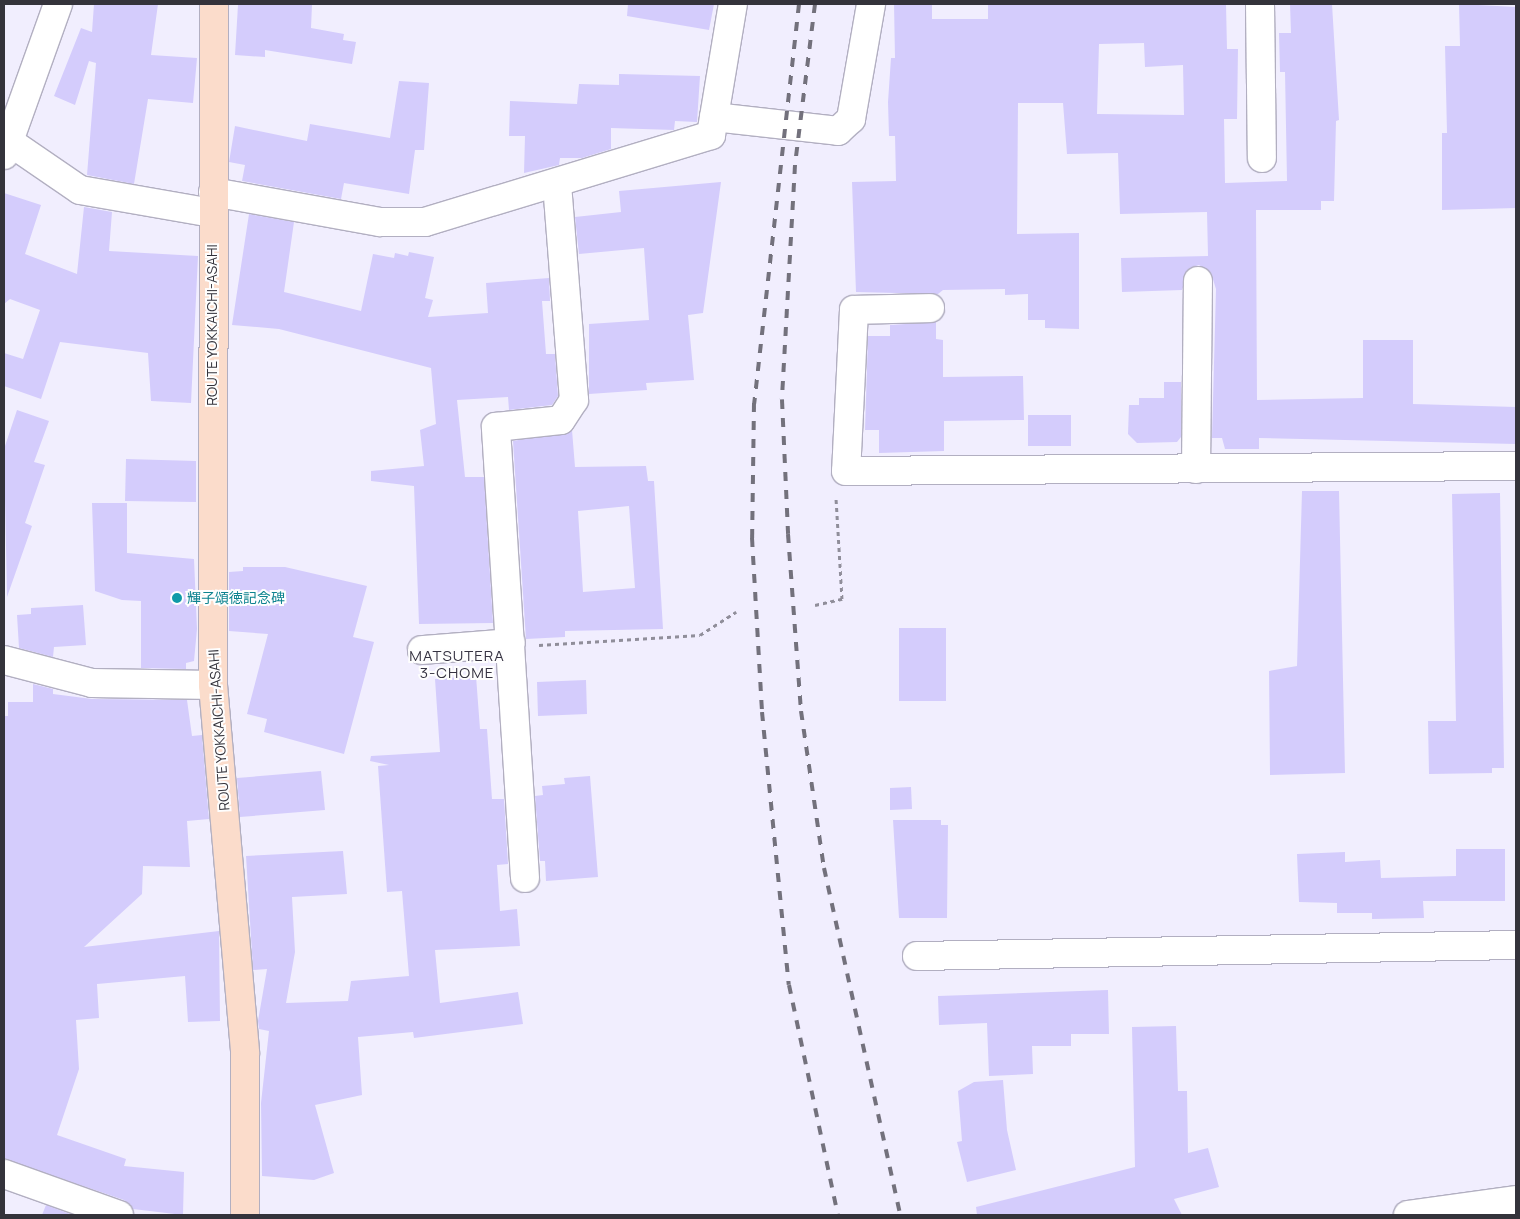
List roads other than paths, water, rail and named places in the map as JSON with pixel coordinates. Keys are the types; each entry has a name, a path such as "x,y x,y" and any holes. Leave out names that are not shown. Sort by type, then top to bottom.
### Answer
{"main road":[{"name":"ROUTE YOKKAICHI-ASAHI","path":"214,4 212,202 213,685 245,1054 245,1215"}],"street":[{"path":"58,4 6,145 80,190 212,202 401,224 557,185 711,135 733,4"},
{"path":"714,117 838,131 851,119 871,4"},
{"path":"1260,4 1262,158"},
{"path":"525,878 496,427 561,420 574,400 557,185"},
{"path":"1196,469 1198,280"},
{"path":"930,308 854,310 846,472 1516,466"},
{"path":"422,650 511,645"},
{"path":"4,660 92,683 213,685"},
{"path":"917,956 1516,945"},
{"path":"4,1174 119,1215"},
{"path":"1408,1215 1516,1200"}],"railway":[{"path":"799,4 754,403 752,538 762,712 789,985 838,1215"},
{"path":"815,4 795,165 782,400 788,534 801,711 824,868 900,1215"}],"place":[{"name":"輝子頌徳記念碑","path":"177,598"}],"district":[{"name":"MATSUTERA 3-CHOME","path":"457,664"}]}
